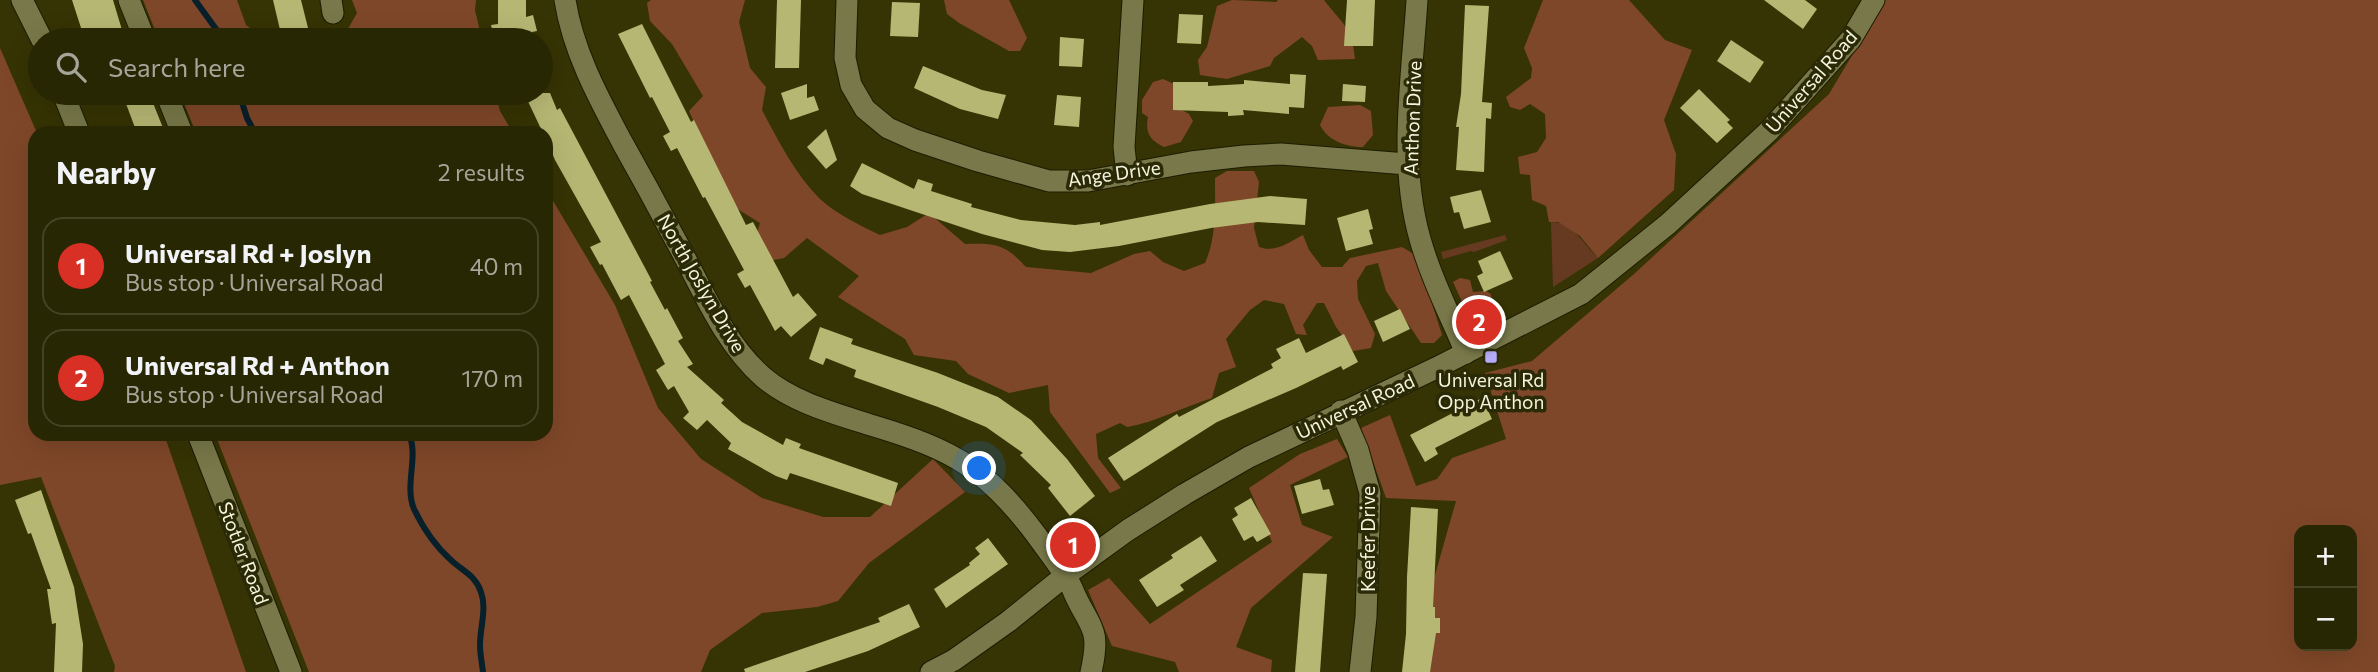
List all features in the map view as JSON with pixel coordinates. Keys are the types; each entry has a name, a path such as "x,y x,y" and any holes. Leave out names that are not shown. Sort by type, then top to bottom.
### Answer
{"street":[{"path":"22,0 36,28"},
{"path":"129,0 140,28"},
{"name":"North Joslyn Drive","path":"565,0 576,45 592,85 709,302 749,362 779,390 831,412 924,442 957,457 988,479 1013,503 1066,575 1094,629 1096,645 1091,672"},
{"name":"Ange Drive","path":"847,0 845,58 851,86 865,109 882,125 967,158 1049,181 1088,181 1191,162 1244,156 1281,155 1407,164"},
{"path":"1127,175 1124,147 1133,0"},
{"name":"Anthon Drive","path":"1417,0 1407,164 1419,237 1429,268 1466,353"},
{"name":"Universal Road","path":"931,672 954,660 1009,621 1128,530 1249,457 1466,353 1581,294 1668,224 1769,131 1851,39 1874,0"},
{"path":"68,105 76,126"},
{"path":"171,105 179,126"},
{"name":"Keefer Drive","path":"1341,411 1358,450 1370,493 1366,617 1360,672"},
{"name":"Stotler Road","path":"201,441 291,672"}],"shaded area":[{"path":"143,0 237,0 246,25 250,28 154,28"},
{"path":"352,0 476,0 475,10 479,28 348,28 357,13"},
{"path":"651,0 745,0 739,22 750,68 766,87 762,110 781,145 802,178 819,198 840,214 880,235 907,227 929,213 965,244 999,246 1026,267 1091,273 1134,254 1150,251 1163,262 1184,271 1205,263 1209,253 1215,221 1215,178 1227,171 1254,171 1259,182 1254,228 1259,247 1276,248 1303,235 1309,250 1322,267 1342,267 1350,258 1402,247 1417,256 1442,335 1434,343 1421,343 1386,291 1378,263 1366,266 1357,281 1358,299 1375,334 1371,348 1353,351 1336,327 1324,303 1317,303 1303,325 1307,335 1296,334 1284,304 1264,300 1250,310 1226,339 1236,367 1219,373 1212,398 1148,422 1127,427 1120,423 1096,434 1098,458 1121,488 1110,493 1050,412 1048,385 1009,393 968,374 956,361 914,355 905,339 838,297 859,276 807,238 784,258 768,261 753,246 760,223 731,205 689,111 703,96 672,44 650,21 647,3"},
{"path":"944,0 1009,0 1027,38 1020,51 1009,51 959,23 947,14"},
{"path":"1232,0 1324,0 1349,32 1355,59 1318,60 1312,46 1302,37 1274,58 1270,66 1227,79 1200,75 1198,60 1207,47 1217,6"},
{"path":"1543,0 1629,0 1665,40 1692,50 1664,120 1676,154 1674,190 1598,258 1580,236 1558,222 1549,222 1546,206 1532,200 1530,175 1520,174 1518,157 1537,152 1546,138 1545,114 1530,104 1520,110 1510,107 1506,97 1531,78 1532,68 1524,48"},
{"path":"1885,0 2378,0 2378,672 1415,672 1423,617 1456,501 1386,498 1361,428 1390,415 1416,486 1437,479 1452,458 1506,439 1485,373 1532,361 1634,274 1829,94"},
{"path":"0,48 34,126 28,126 28,441 166,441 246,672 114,672 115,666 41,477 0,485"},
{"path":"1163,79 1181,87 1182,110 1189,114 1193,121 1181,142 1164,147 1150,135 1148,117 1142,113 1142,100 1153,82"},
{"path":"185,105 498,105 509,126 193,126"},
{"path":"1360,105 1371,111 1373,135 1363,147 1338,142 1323,131 1320,125 1328,107"},
{"path":"553,201 615,305 658,408 701,459 762,498 823,517 870,517 933,459 965,492 869,563 838,601 817,607 762,613 710,650 701,672 309,672 218,441 553,441"},
{"path":"1551,222 1572,230 1598,258 1553,287"},
{"path":"1505,235 1507,240 1474,252 1443,259 1441,252"},
{"path":"1460,278 1470,280 1473,292 1486,291 1491,294 1493,306 1488,314 1469,317 1453,282"},
{"path":"1337,439 1348,457 1290,485 1302,525 1333,537 1251,608 1236,647 1272,660 1271,672 1179,672 1175,662 1112,646 1088,590 1109,578 1150,624 1272,542 1249,488 1300,454"}],"building":[{"path":"72,0 113,0 121,28 81,28"},
{"path":"273,0 301,0 308,28 280,28"},
{"path":"498,0 526,0 526,17 533,15 536,28 492,28 491,25 498,24"},
{"path":"777,0 801,0 799,68 775,68"},
{"path":"1347,0 1375,0 1373,46 1344,46"},
{"path":"1764,0 1805,0 1817,9 1803,29"},
{"path":"892,2 920,3 918,37 890,36"},
{"path":"1465,5 1489,6 1482,102 1492,103 1491,119 1486,118 1484,172 1456,170 1459,127 1456,127 1461,94"},
{"path":"1179,14 1203,15 1201,44 1177,43"},
{"path":"642,24 746,225 753,222 793,297 798,293 817,315 791,337 781,326 775,331 750,285 745,288 737,274 744,270 705,197 703,198 677,148 671,151 663,136 670,132 618,34"},
{"path":"1060,37 1084,39 1082,67 1059,66"},
{"path":"1731,40 1764,62 1750,83 1717,61"},
{"path":"923,66 982,90 1006,95 998,119 960,109 914,88"},
{"path":"1290,74 1306,75 1304,108 1289,107 1289,114 1243,110 1244,115 1228,116 1228,112 1173,110 1173,82 1208,82 1208,86 1244,84 1244,80 1290,84"},
{"path":"807,84 807,98 814,96 819,110 790,120 781,93"},
{"path":"1343,84 1366,86 1365,102 1342,101"},
{"path":"1699,89 1730,120 1727,122 1733,128 1717,143 1680,108"},
{"path":"1057,95 1081,97 1079,127 1054,125"},
{"path":"553,100 557,110 560,108 652,281 650,282 683,338 678,341 693,364 687,367 724,400 721,403 742,422 783,445 786,438 801,444 799,448 898,483 891,506 790,473 787,480 776,476 728,449 731,443 707,420 697,430 683,418 689,412 674,386 668,390 656,370 665,364 629,295 621,300 590,247 601,242 553,155 553,126 540,126 530,105 553,105"},
{"path":"126,105 154,105 162,126 134,126"},
{"path":"826,129 837,160 826,169 807,147"},
{"path":"862,163 914,189 918,179 933,184 931,191 972,204 971,207 1021,220 1075,225 1100,222 1100,225 1210,204 1270,196 1307,199 1305,225 1258,222 1119,246 1070,252 1042,250 982,234 862,194 850,186"},
{"path":"1481,190 1491,222 1464,229 1459,212 1454,213 1450,197"},
{"path":"1368,209 1373,229 1369,230 1373,244 1346,251 1337,218"},
{"path":"1500,251 1513,279 1484,292 1477,276 1483,273 1478,261"},
{"path":"1400,309 1410,329 1383,342 1374,321"},
{"path":"820,327 853,339 851,344 938,373 998,397 1031,420 1067,459 1095,496 1070,516 1048,488 1051,485 1020,455 1023,453 986,427 854,377 856,370 826,358 823,365 809,359"},
{"path":"1344,334 1358,362 1343,370 1341,366 1217,422 1124,481 1108,458 1177,414 1179,417 1273,368 1271,364 1281,358 1276,349 1299,338 1306,353"},
{"path":"1482,398 1492,419 1435,448 1438,454 1425,462 1410,435"},
{"path":"1320,479 1323,490 1329,489 1334,505 1302,514 1294,486"},
{"path":"41,490 74,587 83,644 82,672 54,672 56,623 52,624 47,589 51,589 31,533 28,534 15,500"},
{"path":"1251,498 1271,534 1257,542 1253,536 1244,541 1232,519 1238,515 1234,508"},
{"path":"1411,507 1438,509 1433,607 1435,618 1440,618 1440,633 1436,633 1430,672 1402,672"},
{"path":"1201,536 1217,561 1180,585 1184,590 1157,607 1139,580"},
{"path":"988,538 1008,564 946,608 934,589 970,565 980,554 975,548"},
{"path":"1303,573 1327,574 1320,672 1295,672"},
{"path":"909,604 920,627 868,651 805,672 745,672 744,669 880,622 878,618"}],"waterway":[{"path":"195,0 215,28"},
{"path":"243,105 251,126"},
{"path":"411,441 410,490 414,509 435,543 473,578 483,598 480,645 483,672"}],"place":[{"name":"Universal Rd + Anthon","path":"1479,322"},
{"name":"Universal Rd Opp Anthon","path":"1491,357"},
{"name":"Universal Rd + Joslyn","path":"1073,545"}]}
